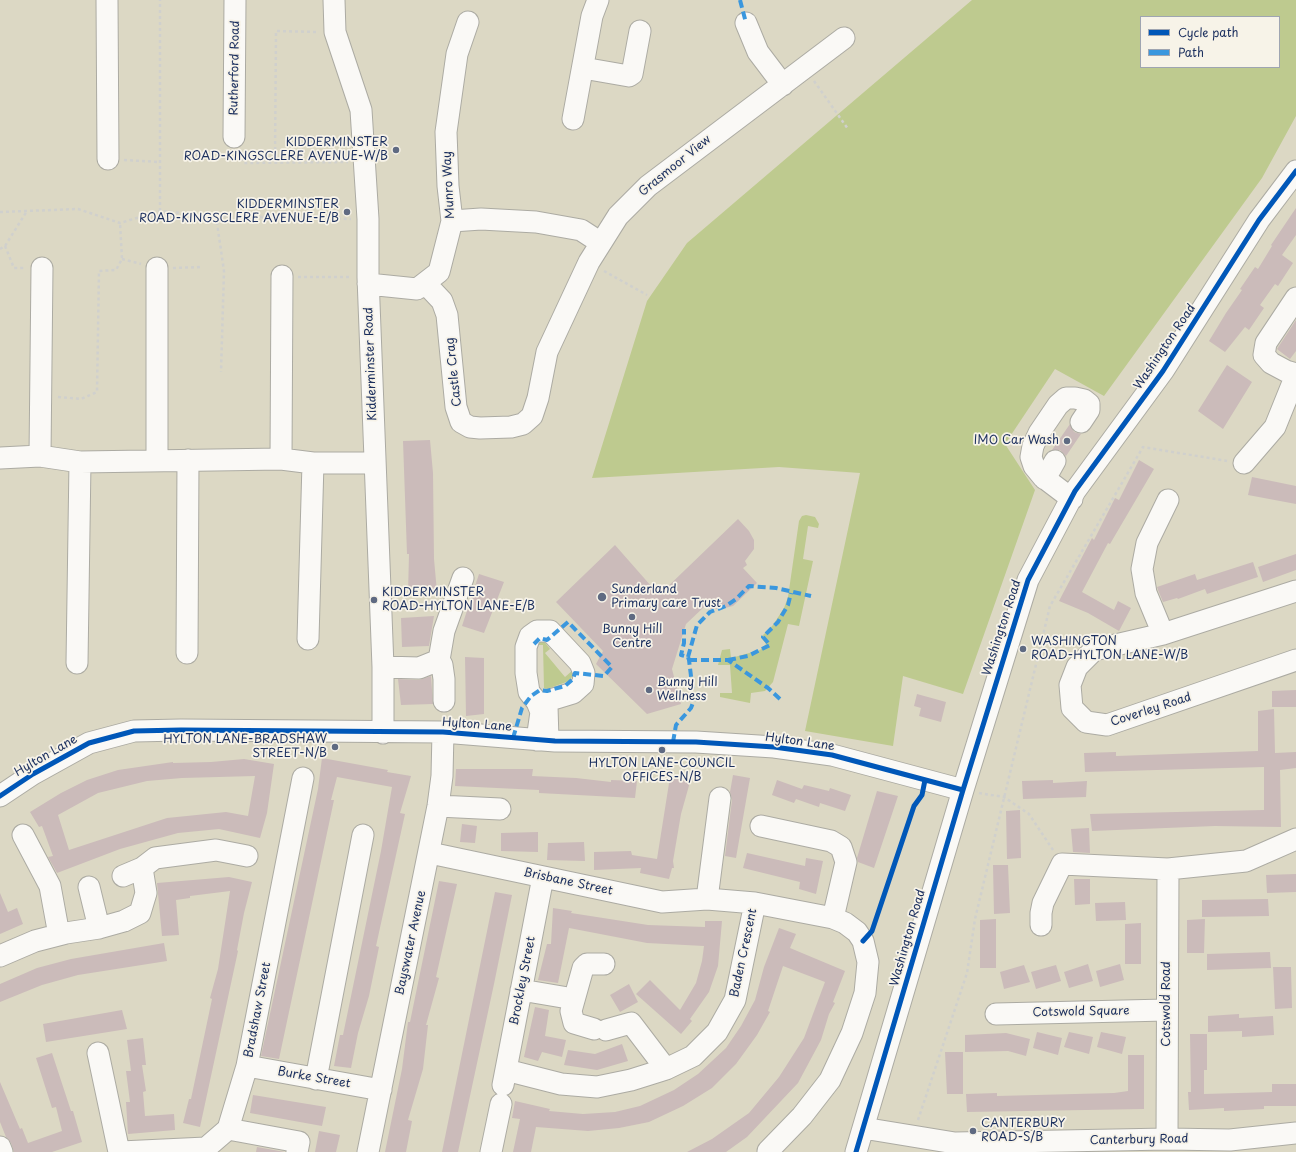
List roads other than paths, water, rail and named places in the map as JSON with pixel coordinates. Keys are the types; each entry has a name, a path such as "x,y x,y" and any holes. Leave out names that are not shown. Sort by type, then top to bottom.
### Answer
{"street":[{"path":"107,0 108,159"},
{"name":"Rutherford Road","path":"234,136 235,0"},
{"name":"Kidderminster Road","path":"334,0 335,32 361,110 368,219 368,281 374,463 383,667 383,733"},
{"path":"573,119 592,16 598,0"},
{"name":"Munro Way","path":"368,281 417,289 439,272 452,222 448,186 446,132 457,54 468,22"},
{"path":"746,22 758,52 783,85"},
{"path":"583,68 629,76 632,74 640,31"},
{"name":"Grasmoor View","path":"601,243 618,216 648,186 844,38"},
{"name":"Washington Road","path":"856,1152 963,790 1028,580 1075,491 1112,438 1163,370 1259,220 1296,171"},
{"path":"452,222 481,219 536,222 581,230 601,243"},
{"name":"Castle Crag","path":"424,283 442,302 447,315 456,407 461,422 470,427 480,428 511,427 523,424 532,416 538,398 547,352 589,262 601,243"},
{"path":"40,456 42,396 42,268"},
{"path":"157,268 157,460"},
{"path":"281,458 282,276"},
{"path":"1244,463 1275,427 1293,373 1271,363 1264,355 1266,343 1296,298"},
{"path":"1072,499 1045,479 1034,466 1030,457 1033,446 1050,416 1058,404 1066,398 1084,400 1089,404 1089,410 1081,422"},
{"path":"0,458 40,456 80,462 281,458 313,463 374,463"},
{"path":"187,653 188,460"},
{"path":"1045,479 1055,461"},
{"path":"77,663 80,462"},
{"path":"308,639 313,463"},
{"path":"1164,634 1146,593 1142,569 1147,543 1168,500"},
{"path":"444,701 444,679 442,665 439,660 444,631 463,578"},
{"name":"Coverley Road","path":"1296,591 1164,634 1094,650 1077,667 1070,685 1072,708 1086,722 1107,725 1296,660"},
{"path":"537,631 550,631 580,663 584,674 583,684 573,693 550,700 547,706 543,740 541,712 529,692 526,673 526,647 530,636 537,631"},
{"path":"383,667 419,668 439,660"},
{"name":"Hylton Lane","path":"0,796 33,774 89,743 134,731 181,730 383,733 443,732 543,740 696,742 774,747 832,755 963,790"},
{"name":"Bayswater Avenue","path":"368,1152 430,853 442,776 443,732"},
{"name":"Bradshaw Street","path":"228,1129 247,1066 280,858 303,778"},
{"path":"707,900 720,798"},
{"path":"438,806 500,809"},
{"path":"761,826 831,841 841,847 846,862 834,918"},
{"path":"24,835 50,886 59,935"},
{"path":"316,1079 364,835"},
{"path":"1042,925 1041,913 1043,903 1062,864 1168,869 1246,861 1296,839"},
{"path":"123,876 142,868 155,858 186,853 216,850 248,856"},
{"name":"Brisbane Street","path":"430,853 662,902 707,900 755,903 834,918 845,923 856,932 863,941 868,962 865,993 852,1033 830,1080 802,1116 768,1151"},
{"path":"0,956 35,941 99,928 124,921 140,913 146,893 142,868"},
{"name":"Cotswold Road","path":"1167,1139 1166,1010 1168,869"},
{"name":"Brockley Street","path":"491,1152 543,877"},
{"path":"89,887 99,928"},
{"name":"Baden Crescent","path":"504,1086 561,1084 597,1086 632,1080 666,1069 693,1056 717,1032 735,1000 755,903"},
{"path":"604,964 587,964 583,968 571,1011 574,1023 600,1030 631,1023 666,1069"},
{"path":"521,990 574,999"},
{"name":"Cotswold Square","path":"996,1014 1166,1010"},
{"path":"98,1053 120,1152 206,1148 228,1129 299,1142 297,1152"},
{"name":"Burke Street","path":"247,1066 380,1090"},
{"name":"Canterbury Road","path":"863,1128 962,1143 1167,1139 1230,1146 1296,1133"},
{"path":"0,1147 2,1152"}],"place":[{"name":"KIDDERMINSTER ROAD-KINGSCLERE AVENUE-W/B","path":"396,150"},
{"name":"KIDDERMINSTER ROAD-KINGSCLERE AVENUE-E/B","path":"347,212"},
{"name":"IMO Car Wash","path":"1067,441"},
{"name":"Sunderland Primary care Trust","path":"602,597"},
{"name":"KIDDERMINSTER ROAD-HYLTON LANE-E/B","path":"374,600"},
{"name":"Bunny Hill Centre","path":"632,617"},
{"name":"WASHINGTON ROAD-HYLTON LANE-W/B","path":"1023,649"},
{"name":"Bunny Hill Wellness","path":"649,690"},
{"name":"HYLTON LANE-BRADSHAW STREET-N/B","path":"335,747"},
{"name":"HYLTON LANE-COUNCIL OFFICES-N/B","path":"662,750"},
{"name":"CANTERBURY ROAD-S/B","path":"973,1131"}]}
